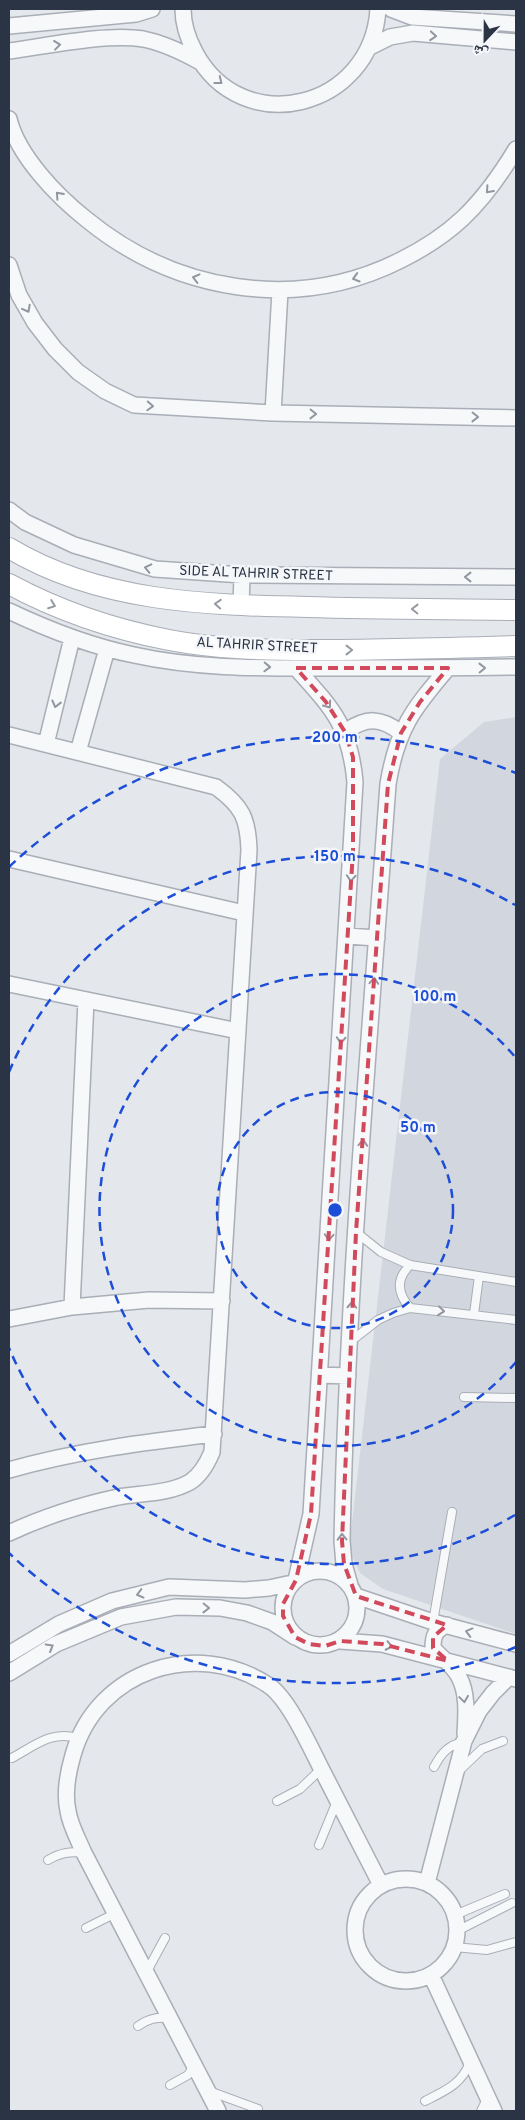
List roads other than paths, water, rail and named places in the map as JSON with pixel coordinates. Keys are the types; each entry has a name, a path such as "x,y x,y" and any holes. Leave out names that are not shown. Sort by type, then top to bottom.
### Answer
{"street":[{"path":"10,22 136,14 152,9"},
{"path":"183,9 183,18 189,41 200,62 212,76 240,95 274,104 291,103 323,94 338,86 351,75 370,47 377,24 378,9"},
{"path":"391,9 412,17 516,24"},
{"path":"412,17 407,25 413,33"},
{"path":"370,47 390,37 413,33 516,42"},
{"path":"9,51 111,38 143,39 173,47 200,62"},
{"path":"10,127 37,170 68,205 105,235 145,259 188,276 234,287 280,291 330,286 378,272 423,249 462,219 496,182 516,149"},
{"path":"9,264 19,294 35,323 55,349 78,372 105,391 134,405 273,413 516,418"},
{"path":"273,413 280,291"},
{"name":"SIDE AL TAHRIR STREET","path":"9,510 25,522 74,545 155,569 242,575 516,577"},
{"path":"9,548 60,572 100,586 156,599 241,606 516,610"},
{"path":"241,606 242,575"},
{"name":"AL TAHRIR STREET","path":"9,584 42,601 118,628 170,640 219,656 272,650 516,646"},
{"path":"9,611 72,638 107,649 162,660 219,656 296,668 516,667"},
{"path":"46,744 72,638"},
{"path":"78,752 107,649"},
{"path":"295,1637 283,1616 283,1604 286,1593 294,1582 311,1514 356,782 353,757 345,732 326,702 296,668"},
{"path":"340,1641 352,1629 358,1613 344,1564 342,1541 356,1232 388,784 393,757 401,733 420,702 448,668"},
{"path":"345,732 355,725 367,721 385,723 401,733"},
{"path":"9,736 216,787 234,800 245,818 249,838 212,1452 204,1469 190,1482 173,1489 117,1498 63,1512 9,1533"},
{"path":"9,859 244,913"},
{"path":"346,936 377,938"},
{"path":"9,984 238,1032"},
{"path":"72,1307 86,1000"},
{"path":"9,1319 72,1307 149,1300 222,1301"},
{"path":"320,1375 348,1376"},
{"path":"9,1470 90,1451 214,1434"},
{"path":"9,1654 59,1624 122,1599 169,1587 245,1590 269,1588 294,1582 306,1574 318,1571 330,1572 341,1577 353,1591 440,1624 516,1644"},
{"path":"9,1672 56,1644 121,1618 176,1607 220,1608 247,1612 272,1622 309,1644 325,1646 340,1641 382,1644 512,1678"},
{"path":"440,1624 433,1637 433,1648 448,1661 459,1677 466,1708 464,1741"},
{"path":"218,2111 84,1853 67,1810 68,1770 77,1738 94,1710 118,1688 146,1672 178,1664 211,1664 243,1672 270,1686 293,1713 381,1885"},
{"path":"427,1883 464,1741 479,1712 492,1693 512,1678"},
{"path":"404,1879 427,1883 444,1896 455,1915 457,1931 454,1947 445,1963 430,1975 415,1980 400,1980 384,1976 371,1967 361,1954 356,1940 355,1924 359,1908 368,1895 381,1885 404,1879"},
{"path":"430,1975 494,2111"}],"lane":[{"path":"356,1232 381,1252 410,1265 516,1282"},
{"path":"410,1265 400,1281 400,1291 403,1300 410,1308"},
{"path":"474,1314 480,1276"},
{"path":"350,1341 378,1320 410,1308 516,1320"},
{"path":"464,1397 516,1398"},
{"path":"440,1624 452,1512"},
{"path":"12,1758 55,1735 67,1735 77,1738"},
{"path":"434,1767 445,1750 464,1741"},
{"path":"454,1775 482,1749 503,1741"},
{"path":"277,1801 300,1789 321,1769"},
{"path":"319,1845 337,1801"},
{"path":"48,1860 59,1854 71,1852 84,1853"},
{"path":"455,1915 505,1894"},
{"path":"457,1931 512,1903"},
{"path":"86,1928 116,1913"},
{"path":"146,1973 165,1938"},
{"path":"454,1947 487,1950 516,1942"},
{"path":"138,2026 147,2020 158,2017 169,2018"},
{"path":"425,2100 458,2082 466,2072 470,2060"},
{"path":"170,2085 188,2075 194,2066"},
{"path":"207,2090 258,2109"},
{"path":"481,2111 487,2097"}]}
